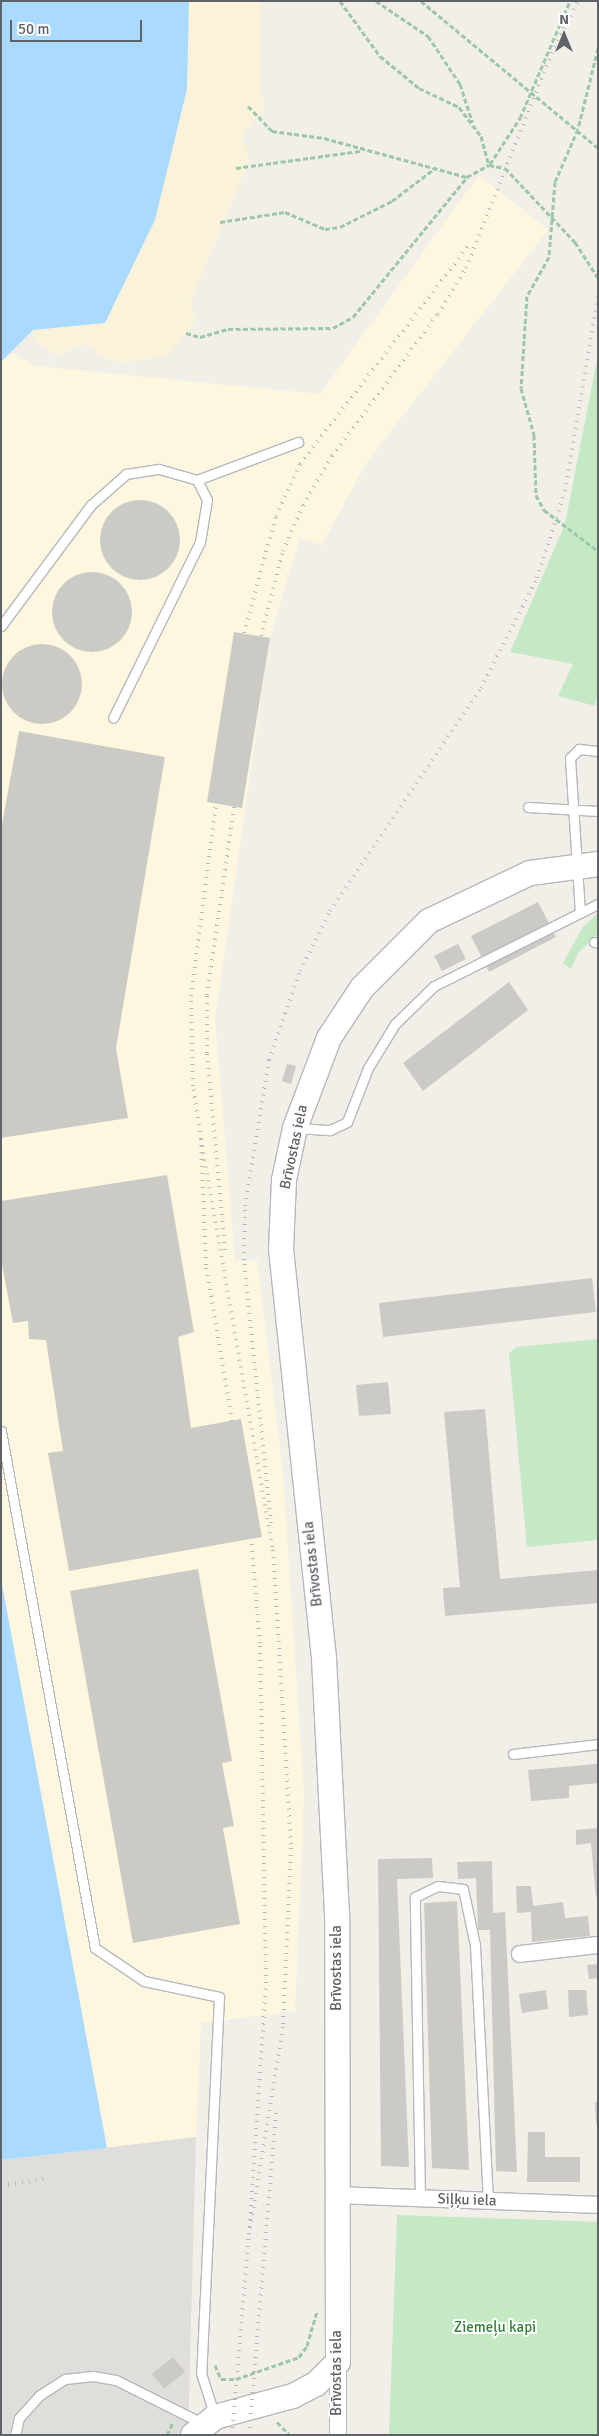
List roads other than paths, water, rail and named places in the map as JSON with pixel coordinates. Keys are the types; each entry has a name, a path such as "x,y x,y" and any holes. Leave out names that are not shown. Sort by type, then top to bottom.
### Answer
{"street":[{"name":"Brīvostas iela","path":"338,2435 336,2195 337,1915 324,1668 281,1249 284,1180 295,1128 329,1038 362,988 399,947 429,921 490,888 574,863 598,864"},
{"path":"520,1954 598,1945"},
{"name":"Siļķu iela","path":"336,2195 598,2205"},
{"path":"204,2425 293,2396 316,2384 338,2362"}],"lane":[{"path":"1,626 91,505 126,474 159,469 197,480 298,442"},
{"path":"113,718 200,542 207,500 197,480"},
{"path":"580,913 574,863 570,758 579,749 598,751"},
{"path":"528,807 598,811"},
{"path":"295,1128 330,1130 347,1122 368,1068 394,1024 434,986 598,904"},
{"path":"1,1431 95,1948 144,1981 219,1997 200,2373 204,2425"},
{"path":"513,1754 598,1744"},
{"path":"420,2198 415,1897 438,1886 463,1889 475,1945 488,2201"},
{"path":"15,2435 19,2418 40,2396 65,2379 93,2376 116,2380 204,2425"}],"water":[{"path":"1,1 189,1 187,89 155,220 105,323 33,330 1,362"},
{"path":"1,1579 107,2148 1,2160"}],"railway":[{"path":"261,636 283,551 303,505 332,456 438,314 466,268 554,47 578,1"},
{"path":"244,633 276,516 300,464 470,244"},
{"path":"271,1523 244,1260 245,1206 269,1060 300,971 330,911 481,688 537,578 565,491 598,296"},
{"path":"201,1139 193,1086 191,996 216,804"},
{"path":"225,1250 207,1053 207,995 234,807"},
{"path":"232,1421 206,1265 201,1139 273,1550 291,1848 283,2027 249,2234 266,1983 260,1643 251,1539"},
{"path":"249,2435 276,2112"},
{"path":"1,2186 43,2179"},
{"path":"232,2435 249,2234"}],"park label":[{"name":"Ziemeļu kapi","path":"495,2328"}]}
